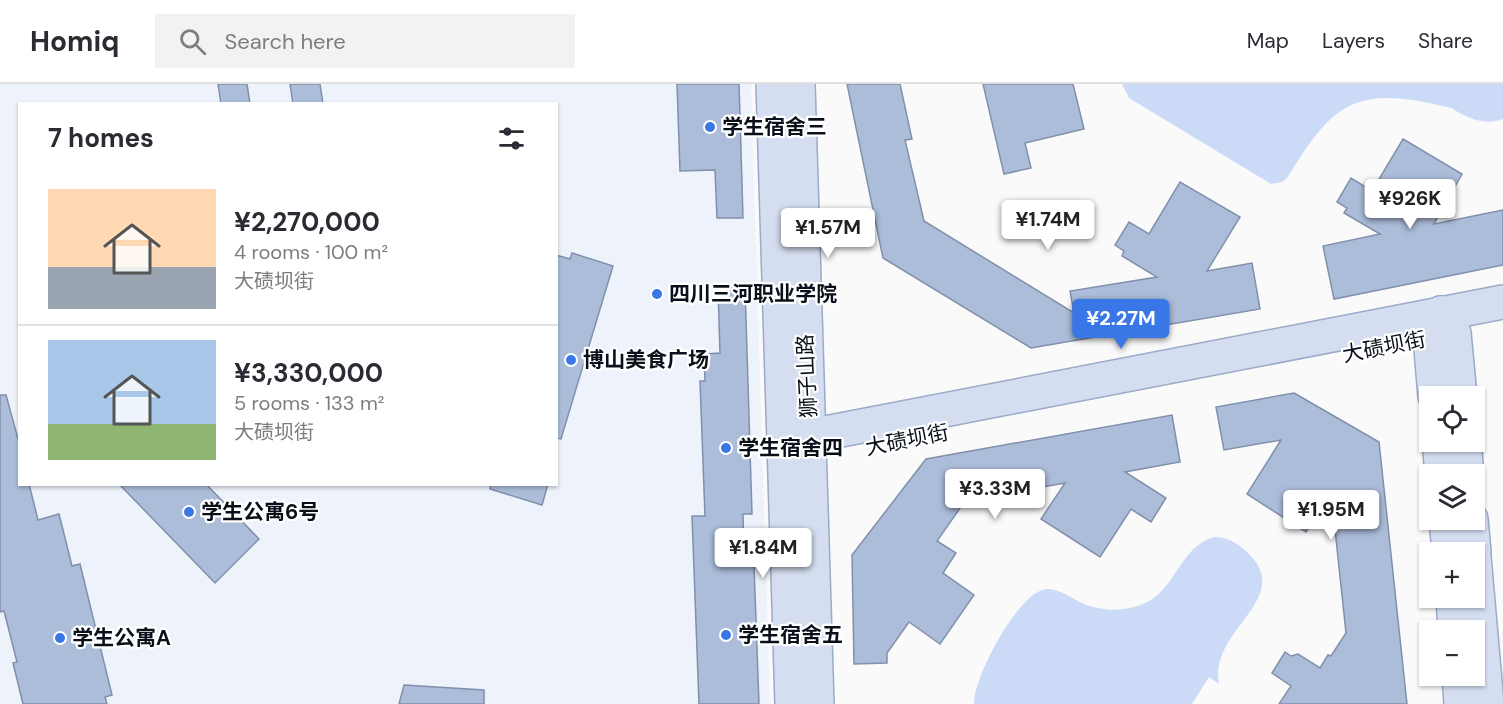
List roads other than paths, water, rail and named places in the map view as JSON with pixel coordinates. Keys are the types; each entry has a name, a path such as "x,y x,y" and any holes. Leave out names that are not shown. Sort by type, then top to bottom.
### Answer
{"street":[{"name":"狮子山路","path":"773,84 802,449 816,704"},
{"name":"狮子山路","path":"792,704 802,449 798,84"},
{"name":"大碛坝街","path":"1442,328 1503,302"},
{"name":"大碛坝街","path":"802,449 1442,328 1503,324"},
{"path":"1436,386 1442,328"},
{"path":"1442,328 1457,386"},
{"path":"1479,608 1487,704"},
{"path":"1460,686 1461,704"}],"place":[{"name":"学生宿舍三","path":"710,127"},
{"name":"四川三河职业学院","path":"657,294"},
{"name":"博山美食广场","path":"571,360"},
{"name":"学生宿舍四","path":"726,448"},
{"name":"学生公寓6号","path":"189,512"},
{"name":"学生宿舍五","path":"726,635"},
{"name":"学生公寓A","path":"60,638"}]}
